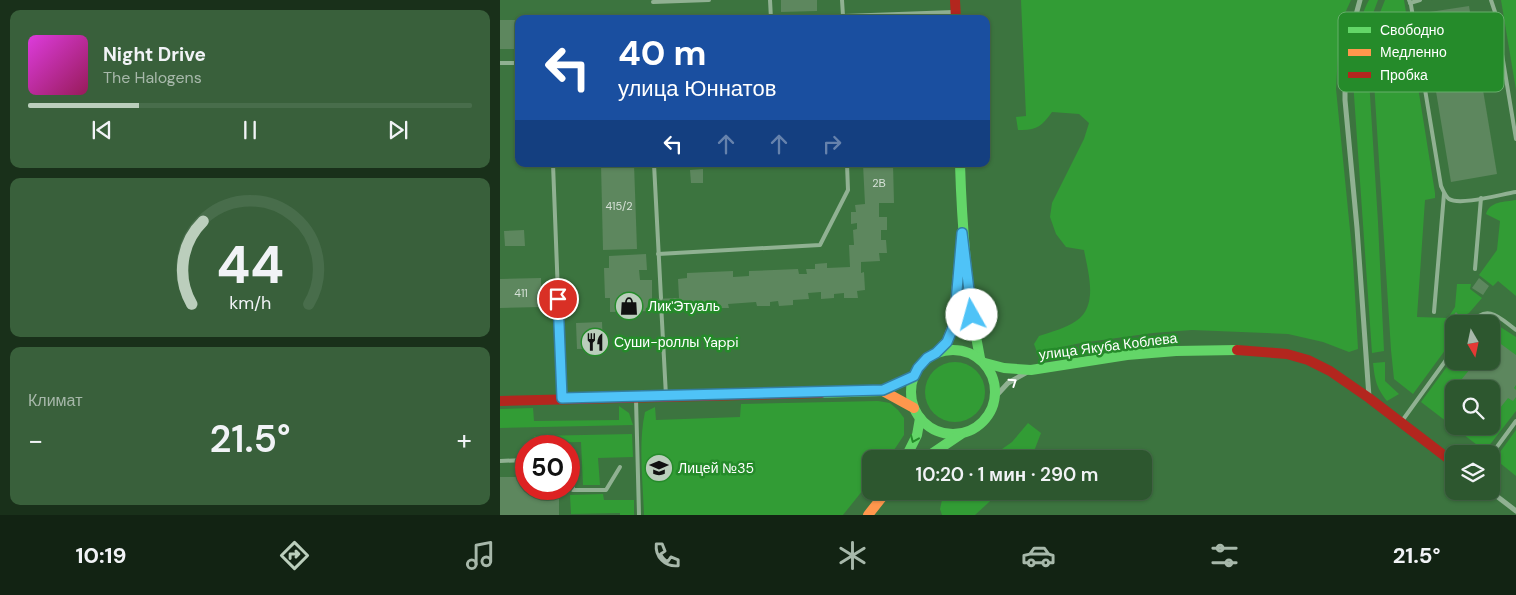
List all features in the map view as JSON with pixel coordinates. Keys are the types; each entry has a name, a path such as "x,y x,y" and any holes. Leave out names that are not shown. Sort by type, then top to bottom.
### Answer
{"main road":[{"path":"955,0 956,15"},
{"path":"960,167 962,233 973,322 982,361"},
{"path":"936,353 954,349 968,351 990,369 995,382 996,396 992,410 984,422 972,430 959,434 945,434 932,429 920,418 914,408 911,394 914,376 918,368 947,342 954,325 962,233"},
{"name":"улица Якуба Коблева","path":"982,361 1004,368 1031,370 1137,354 1229,350 1259,351 1308,360 1330,371 1369,398 1445,456"},
{"path":"500,400 883,390 914,376"},
{"path":"883,390 914,408"},
{"path":"909,450 917,434 920,418"},
{"path":"936,450 964,432"},
{"path":"868,515 880,500"}],"street":[{"path":"1346,92 1369,398"},
{"name":"улица Якуба Коблева","path":"996,396 1008,383 1031,370"},
{"path":"1500,499 1516,511"}],"lane":[{"path":"653,2 708,0"},
{"path":"770,0 771,15"},
{"path":"842,0 843,15"},
{"path":"1410,2 1420,0"},
{"path":"1490,0 1495,12"},
{"path":"500,63 515,63"},
{"path":"1504,66 1516,138"},
{"path":"1425,92 1444,194 1450,200 1463,201 1516,192"},
{"path":"553,167 562,398"},
{"path":"654,167 666,396"},
{"path":"658,254 820,245 848,190 847,167"},
{"path":"1434,312 1444,194"},
{"path":"1476,269 1481,198"},
{"path":"1480,315 1489,313 1496,315"},
{"path":"1500,318 1516,330"},
{"path":"1401,422 1445,361"},
{"path":"636,397 639,515"},
{"path":"1498,445 1516,421"},
{"path":"500,461 515,460"},
{"path":"580,490 606,490 620,467"}],"green space":[{"path":"1021,0 1351,0 1346,12 1338,12 1336,89 1353,260 1358,349 1349,352 1323,342 1288,334 1192,330 1153,333 1081,343 1037,352 1034,344 1039,336 1063,328 1076,321 1088,307 1090,288 1084,250 1066,247 1056,234 1050,217 1052,203 1084,139 1089,123 1079,114 1052,112 1038,127 1030,130 1018,130 1016,117 1026,116"},
{"path":"1369,0 1378,0 1374,12 1364,12"},
{"path":"1385,0 1404,0 1406,12 1380,12"},
{"path":"1501,0 1516,0 1516,90 1504,12"},
{"path":"1354,92 1370,92 1384,351 1372,353"},
{"path":"1375,92 1419,92 1435,198 1425,200 1417,317 1445,318 1445,350 1413,394 1394,379"},
{"path":"1516,200 1516,296 1498,281 1493,286 1479,275 1497,250 1500,221 1486,214 1494,204"},
{"path":"1457,284 1471,284 1470,289 1482,298 1465,315 1450,315 1455,307"},
{"path":"1500,327 1516,337 1516,411 1500,432 1500,380 1445,380 1445,420 1421,402 1445,369 1500,370"},
{"path":"949,362 961,362 972,367 980,375 985,386 983,404 972,417 961,422 949,422 938,417 930,409 925,398 925,386 930,375 938,367"},
{"path":"1385,362 1385,381 1399,394 1387,401 1380,392 1374,374 1373,363"},
{"path":"878,401 890,403 904,418 904,435 894,450 862,450 862,491 843,515 644,515 642,437 645,412 655,407 656,420 740,417 741,404"},
{"path":"619,406 629,413 633,425 500,428 500,409 533,408 534,421 619,420"},
{"path":"1028,423 1041,433 1034,450 1001,450 1012,442"},
{"path":"1516,430 1516,476 1500,463 1500,452"},
{"path":"632,434 633,457 598,458 600,485 583,485 580,435"},
{"path":"1464,435 1497,435 1490,445 1477,445"},
{"path":"603,494 604,500 634,500 634,515 620,515 620,513 571,514 570,500 580,500 580,495"},
{"path":"942,500 991,500 975,515 942,515 940,509"}],"building":[{"path":"781,0 817,0 817,11 781,12"},
{"path":"1469,6 1470,12 1430,12"},
{"path":"500,20 515,20 515,49 500,49"},
{"path":"1436,92 1483,92 1497,174 1451,182"},
{"path":"601,167 634,167 637,249 603,250"},
{"path":"863,167 893,167 894,203 879,203 879,217 887,217 887,230 881,230 881,240 886,240 887,253 879,253 880,261 861,262 861,273 864,272 865,290 857,291 858,298 844,298 844,293 834,294 834,298 821,299 821,292 808,293 809,299 793,300 793,305 779,306 778,301 770,302 770,306 757,306 756,302 728,304 729,308 715,308 715,303 706,304 706,307 692,308 692,303 653,304 653,311 610,312 610,298 605,298 604,268 609,268 609,256 646,254 647,270 639,270 640,280 652,280 652,299 679,298 678,279 687,278 687,273 733,271 733,277 749,276 749,271 798,269 799,274 807,274 806,269 815,269 815,264 827,263 827,268 850,267 849,245 854,245 853,230 857,229 857,223 851,224 851,212 856,212 855,205 865,204"},
{"path":"703,169 703,183 691,183 690,170"},
{"path":"524,230 525,246 505,246 504,231"},
{"path":"541,278 541,307 500,308 500,279"},
{"path":"1479,278 1489,286 1483,295 1472,288"},
{"path":"602,322 603,348 577,349 576,323"},
{"path":"1500,343 1516,355 1516,385 1514,388 1516,390 1516,397 1513,401 1508,398 1500,408 1500,380 1461,380 1469,370 1500,370"},
{"path":"500,477 515,477 515,500 559,500 559,515 500,515"}],"traffic: fast":[{"path":"960,167 966,261 980,358"},
{"path":"945,350 961,350 977,357 988,368 995,384 995,392 992,408 983,422 977,427 961,434 945,434 929,427 918,416 911,400 911,384 918,368 929,357 945,350"},
{"path":"985,363 1004,368 1031,370 1127,355 1176,351 1237,350"},
{"path":"821,393 883,391 914,376"},
{"path":"910,450 917,435 920,418"},
{"path":"937,450 961,434"}],"traffic: slow":[{"path":"938,351 947,341 953,325 960,254"},
{"path":"883,391 914,408"},
{"path":"868,515 880,500"}],"traffic: jam":[{"path":"955,0 956,15"},
{"path":"1237,350 1287,354 1308,360 1330,371 1445,456"},
{"path":"500,401 821,393"}],"place":[{"name":"Лик'Этуаль","path":"629,306"},
{"name":"Суши-роллы Yappi","path":"595,342"},
{"name":"Лицей №35","path":"659,468"}],"route":[{"path":"558,299 562,398 883,390 914,376 927,358 936,353 947,342 954,325 962,233 972,315"}]}
